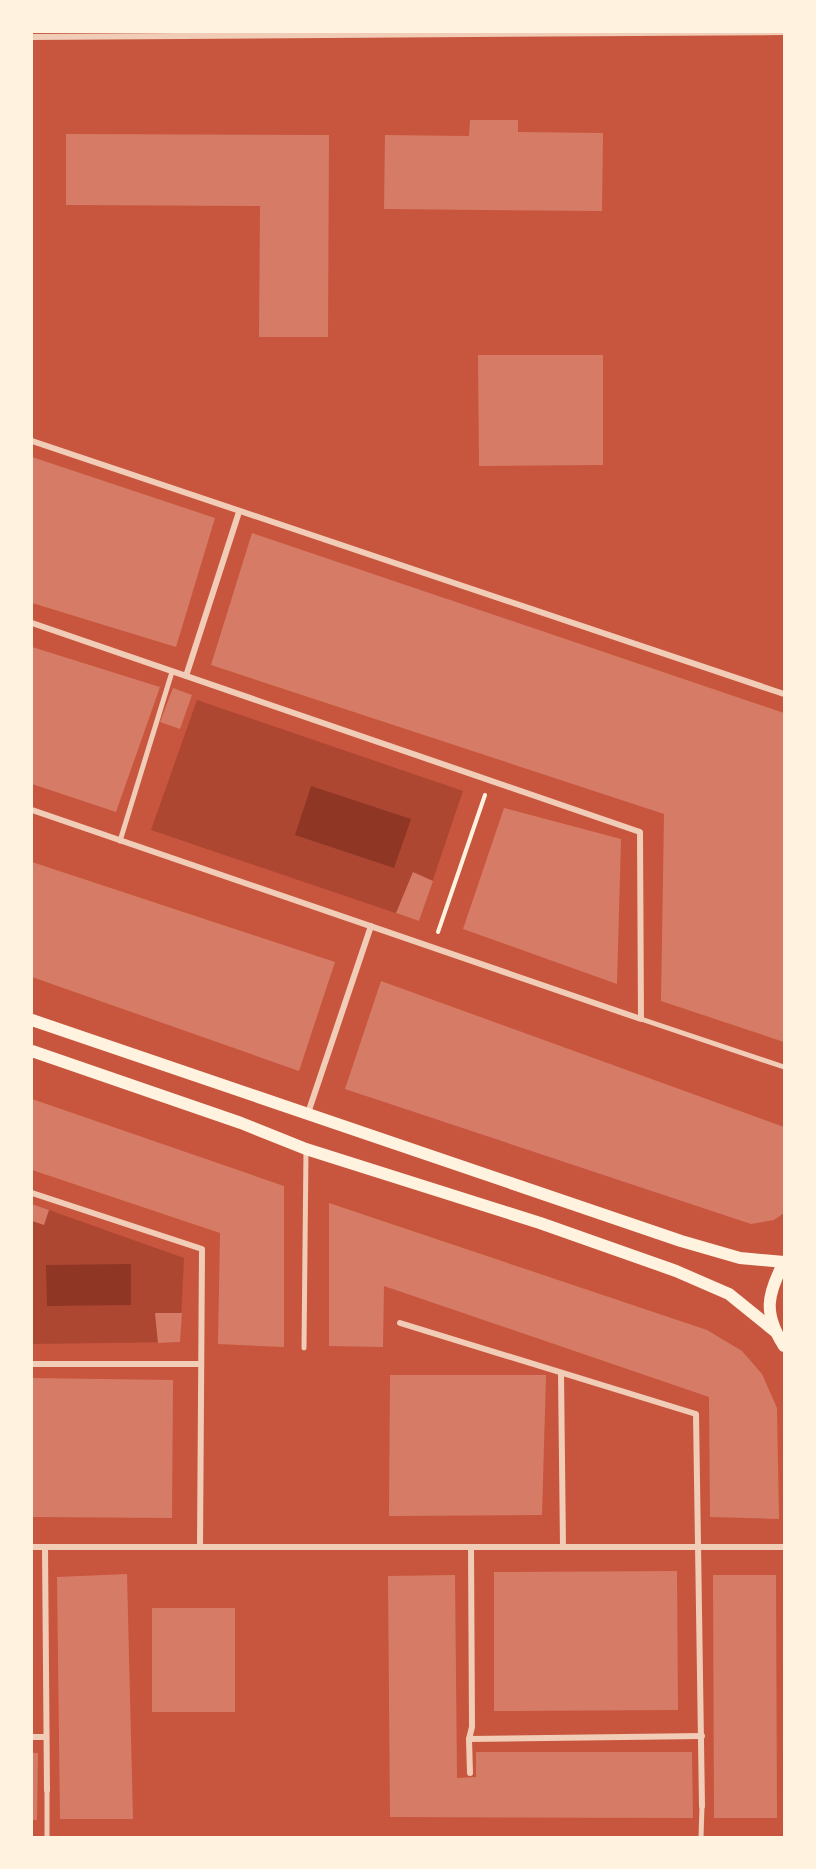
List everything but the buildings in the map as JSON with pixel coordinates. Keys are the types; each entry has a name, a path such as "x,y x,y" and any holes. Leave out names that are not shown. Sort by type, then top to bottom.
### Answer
{"main road":[{"path":"32,1020 681,1241 740,1258 784,1262 772,1284 769,1304 769,1314 784,1346"},
{"path":"32,1051 241,1123 306,1149 540,1224 676,1271 729,1294 776,1333"}],"street":[{"path":"32,37 784,32"},
{"path":"32,441 784,694"},
{"path":"186,676 239,512"},
{"path":"32,623 640,832 641,1019"},
{"path":"120,841 172,672"},
{"path":"32,810 784,1067"},
{"path":"308,1113 371,926"},
{"path":"304,1348 306,1149"},
{"path":"32,1193 202,1249 200,1547"},
{"path":"400,1323 696,1414 702,1736 701,1838"},
{"path":"32,1364 200,1364"},
{"path":"561,1373 563,1547"},
{"path":"32,1547 784,1547"},
{"path":"45,1547 47,1838"},
{"path":"470,1773 471,1547"},
{"path":"469,1739 702,1736"},
{"path":"32,1737 46,1737"}],"path":[{"path":"433,947 490,781"}],"shaded area":[{"path":"197,700 463,791 419,921 151,830"},
{"path":"311,786 411,819 394,868 295,835"},
{"path":"32,1204 184,1258 180,1342 32,1344"},
{"path":"131,1264 131,1305 47,1306 46,1265"}]}
